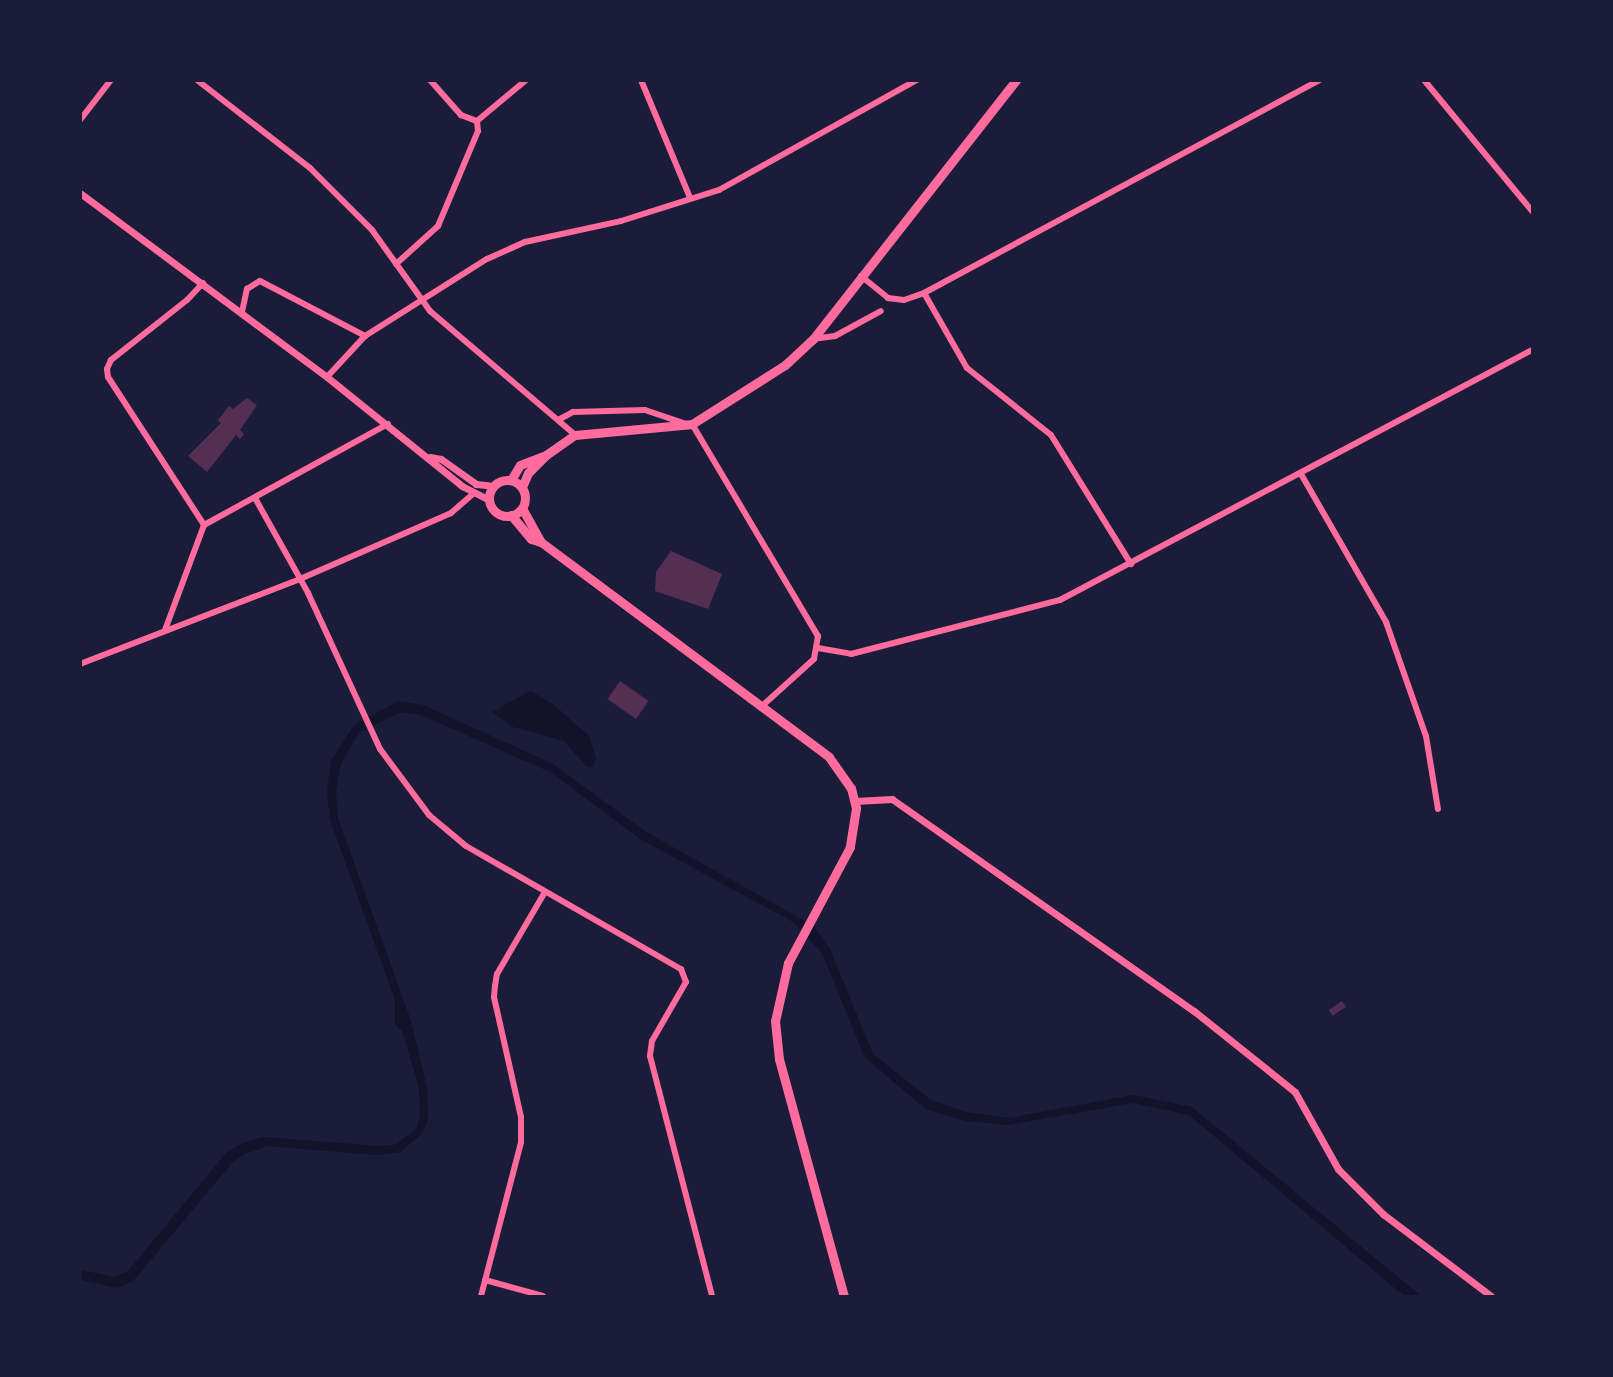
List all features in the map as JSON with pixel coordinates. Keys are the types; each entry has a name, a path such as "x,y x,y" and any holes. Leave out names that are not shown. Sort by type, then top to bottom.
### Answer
{"main road":[{"path":"541,542 522,508 522,487 528,473 546,455 575,435 689,424 785,365 813,339 1016,80"},
{"path":"522,508 511,515 499,513 490,500 494,486 512,480 520,465 546,455"},
{"path":"512,480 522,487"},
{"path":"511,515 526,535 541,542 829,757 847,779 855,801 850,847 795,946 778,995 779,1059 844,1297"}],"street":[{"path":"80,120 111,80"},
{"path":"197,80 310,168 372,230 420,298 471,348 560,419 575,435"},
{"path":"430,80 461,115 477,121"},
{"path":"477,121 526,80"},
{"path":"640,80 690,198"},
{"path":"327,377 365,336 420,298 525,242 621,221 719,190 917,80"},
{"path":"861,276 888,298 904,300 924,293 1319,80"},
{"path":"1424,80 1532,211"},
{"path":"396,264 438,226 478,131 477,121"},
{"path":"80,193 327,377 473,494 490,500"},
{"path":"242,312 247,289 260,281 365,336"},
{"path":"203,283 111,360 107,369 108,377 204,525"},
{"path":"924,293 967,368 1051,435 1131,564"},
{"path":"813,339 835,336 881,311"},
{"path":"818,648 851,654 1017,614 1060,600 1532,350"},
{"path":"560,419 573,412 645,410 689,424 818,636 818,648 809,664 761,707"},
{"path":"165,630 204,525 388,424"},
{"path":"429,457 441,459 476,484 494,486"},
{"path":"1301,474 1387,622 1426,736 1438,809"},
{"path":"80,664 300,579 451,513 473,494"},
{"path":"255,498 300,579 371,730 402,784 466,846 681,969 686,982 652,1041 650,1056 712,1297"},
{"path":"855,801 892,799 1194,1012 1295,1092 1338,1169 1382,1214 1491,1297"},
{"path":"481,1297 520,1142 521,1117 494,997 495,986 497,974 545,891"},
{"path":"485,1280 543,1297"}],"shaded area":[{"path":"530,691 553,704 589,736 596,758 593,767 587,767 564,741 513,727 492,712"},
{"path":"399,701 423,705 553,764 646,832 814,926 830,949 873,1054 931,1100 966,1112 1008,1118 1133,1095 1192,1107 1421,1296 1406,1296 1396,1289 1189,1115 1133,1103 1008,1125 965,1121 926,1109 865,1058 822,953 793,922 640,839 550,772 421,715 401,712 360,732 341,763 336,791 338,818 411,1021 427,1088 428,1120 422,1134 400,1152 377,1155 268,1146 245,1154 233,1162 134,1280 118,1288 81,1280 81,1270 114,1277 128,1271 226,1153 243,1143 264,1137 394,1145 416,1129 420,1117 419,1087 402,1031 395,1024 395,1000 330,820 327,791 331,761 354,725"}],"building":[{"path":"247,398 257,405 240,430 244,434 240,439 236,435 207,472 188,456 221,423 218,420 229,406 233,409"},
{"path":"671,551 722,574 708,609 655,591 656,572"},
{"path":"620,681 649,701 636,719 607,699"},
{"path":"1342,1001 1346,1007 1333,1016 1329,1010"}]}
